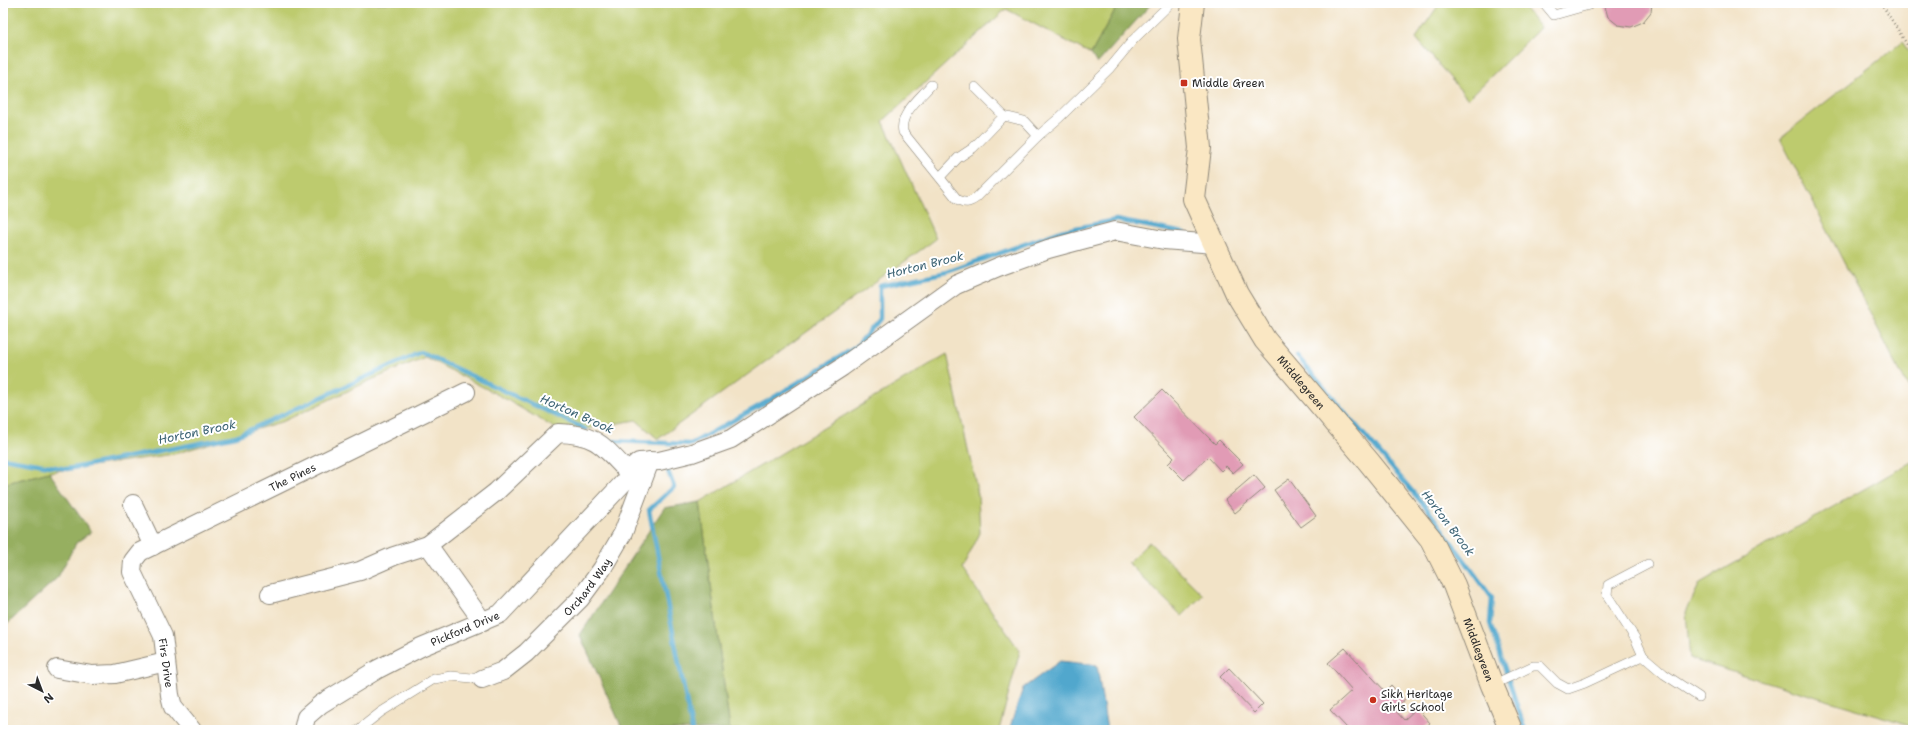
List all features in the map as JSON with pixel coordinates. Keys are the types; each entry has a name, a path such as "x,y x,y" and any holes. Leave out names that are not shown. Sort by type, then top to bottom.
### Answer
{"street":[{"name":"Middlegreen","path":"1193,3 1190,39 1200,148 1194,199 1237,294 1264,340 1369,462 1432,539 1454,585 1492,685 1511,730"},
{"path":"270,594 360,571 394,556 428,545 496,492 558,433 577,433 600,443 639,465 692,453 731,439 842,367 956,285 998,267 1048,249 1115,231 1164,240 1215,244"},
{"name":"The Pines","path":"132,572 133,561 140,552 466,392"},
{"name":"Pickford Drive","path":"303,730 306,717 321,704 378,669 421,647 500,614 639,465"},
{"name":"Orchard Way","path":"482,679 503,671 526,653 580,599 602,570 623,533 639,465"},
{"path":"133,504 153,546"},
{"path":"428,545 483,622"},
{"name":"Firs Drive","path":"132,572 163,636 170,695 174,707 192,730"},
{"path":"57,669 92,675 115,674 166,662"}],"lane":[{"path":"931,85 908,110 902,126 903,132 957,199 963,203 969,203 976,198 1038,136 1059,118 1109,69 1134,39 1171,3"},
{"path":"1544,3 1554,15 1589,6"},
{"path":"975,87 1004,116 1024,121 1038,136"},
{"path":"940,177 958,158 968,153 1004,116"},
{"path":"1648,564 1608,585 1607,595 1635,638 1643,656 1664,674 1700,697"},
{"path":"1492,685 1533,666 1540,666 1557,683 1568,689 1585,683 1643,656"},
{"path":"358,730 381,712 434,679 459,676 482,679"}],"path":[{"path":"1881,3 1913,54"}],"green space":[{"path":"3,3 1119,3 1091,54 1006,9 883,121 936,239 658,439 636,420 563,433 502,397 425,357 369,381 284,421 174,454 49,472 3,484"},
{"path":"1119,3 1152,3 1097,64 1091,54"},
{"path":"1440,3 1521,3 1540,28 1468,99 1416,38"},
{"path":"1902,42 1913,57 1913,397 1780,138"},
{"path":"947,354 978,495 980,533 962,569 1020,651 999,730 730,730 700,502"},
{"path":"1913,461 1913,726 1690,659 1686,612 1700,583"},
{"path":"49,472 91,532 76,543 58,577 3,628 3,484"},
{"path":"700,502 730,730 623,730 580,635 664,508"},
{"path":"1149,542 1203,595 1182,616 1128,563"}],"water":[{"path":"1060,661 1097,665 1107,730 1009,730 1023,688"}],"building":[{"path":"1604,3 1652,3 1651,12 1643,22 1631,27 1618,25 1608,17"},
{"path":"1162,390 1215,444 1219,440 1243,464 1233,473 1226,466 1221,471 1208,457 1184,480 1168,464 1174,458 1134,417"},
{"path":"1254,475 1265,488 1235,513 1225,500"},
{"path":"1289,479 1316,516 1301,527 1274,490"},
{"path":"1345,648 1385,691 1391,685 1405,700 1394,709 1404,720 1417,708 1430,723 1422,730 1345,730 1347,728 1330,710 1352,690 1328,663"},
{"path":"1229,668 1263,704 1254,713 1220,677"}],"waterway":[{"name":"Horton Brook","path":"604,438 611,441 691,444 768,401 856,347 880,319 880,286 947,272 1061,231 1116,220 1184,233"},
{"name":"Horton Brook","path":"3,458 67,469 236,436 421,352 585,429"},
{"name":"Horton Brook","path":"1297,356 1429,511 1492,598 1490,623 1525,730"},
{"path":"668,471 674,487 649,510 692,730"}],"place":[{"name":"Middle Green","path":"1184,83"},
{"name":"Sikh Heritage Girls School","path":"1373,700"}]}
